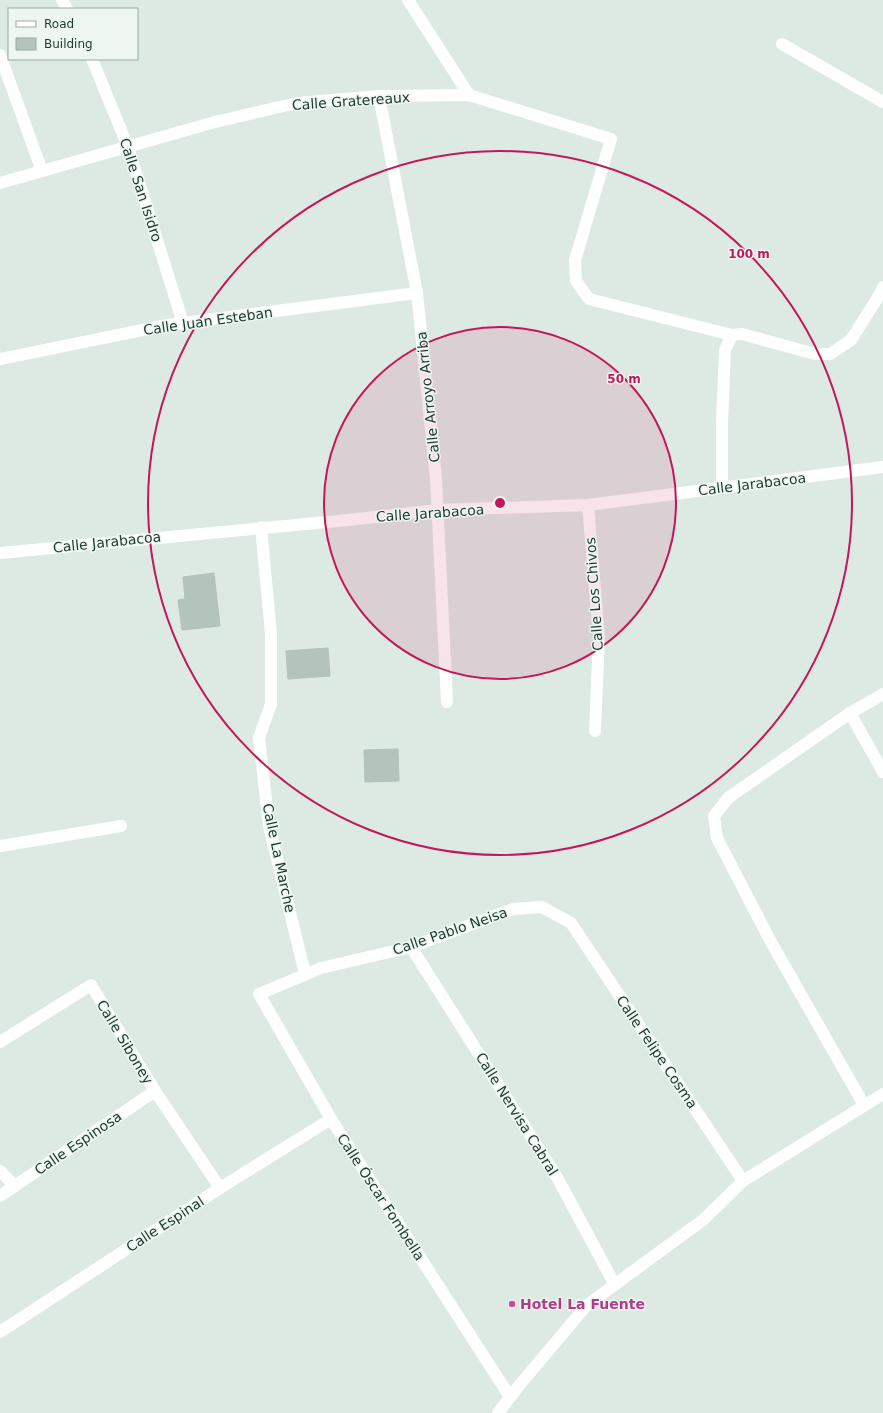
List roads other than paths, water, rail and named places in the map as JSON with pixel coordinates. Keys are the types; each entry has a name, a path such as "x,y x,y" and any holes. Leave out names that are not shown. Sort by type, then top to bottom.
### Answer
{"street":[{"path":"408,0 469,95"},
{"path":"782,44 883,102"},
{"path":"0,55 42,171"},
{"name":"Calle San Isidro","path":"92,60 128,147 183,323"},
{"name":"Calle Gratereaux","path":"0,182 215,122 297,103 379,96 469,95 611,139 575,260 576,281 589,299 732,335"},
{"name":"Calle Arroyo Arriba","path":"379,96 417,293 436,479 447,702"},
{"path":"722,487 722,424 725,350 732,335 742,334 815,354 830,354 850,340 883,287"},
{"name":"Calle Juan Esteban","path":"0,359 183,323 417,293"},
{"name":"Calle Jarabacoa","path":"0,553 437,510 588,505 883,467"},
{"name":"Calle Los Chivos","path":"588,505 600,637 595,731"},
{"name":"Calle La Marche","path":"261,527 271,634 271,704 259,738 270,826 305,974"},
{"path":"864,1105 772,942 720,845 717,838 714,816 728,798 850,713 883,694"},
{"path":"850,713 883,772"},
{"path":"0,846 121,826"},
{"name":"Calle Pablo Neisa","path":"259,994 321,968 411,947 513,909 542,906 571,923"},
{"name":"Calle Felipe Cosma","path":"571,923 743,1181"},
{"name":"Calle Nervisa Cabral","path":"411,947 558,1179 615,1285"},
{"name":"Calle Siboney","path":"0,1042 91,985 155,1091 220,1188"},
{"name":"Calle Óscar Fombella","path":"259,994 331,1119 510,1397"},
{"name":"Calle Espinosa","path":"0,1196 155,1091"},
{"path":"498,1413 586,1305 703,1220 743,1181 883,1094"},
{"name":"Calle Espinal","path":"0,1332 220,1188 331,1119"},
{"path":"0,1171 15,1186"}],"place":[{"name":"Hotel La Fuente","path":"512,1304"}]}
